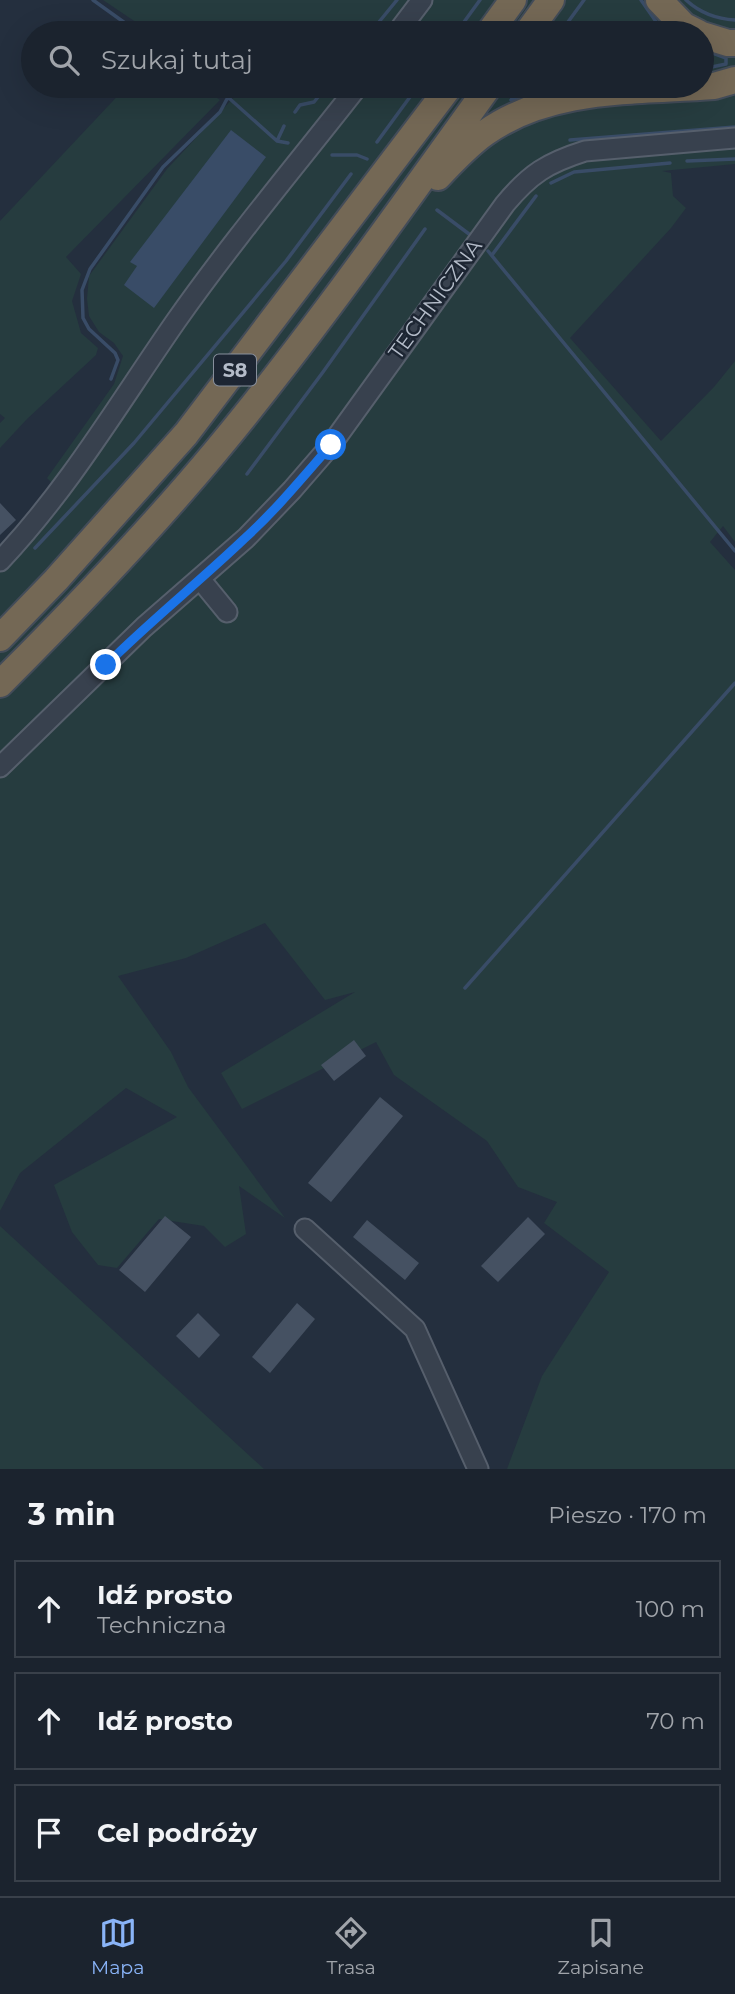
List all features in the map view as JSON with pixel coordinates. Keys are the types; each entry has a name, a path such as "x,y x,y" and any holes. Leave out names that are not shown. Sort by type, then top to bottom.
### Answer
{"highway":[{"path":"498,21 513,0"},
{"path":"536,21 551,0"},
{"path":"659,0 679,21"},
{"path":"714,38 735,43"},
{"path":"714,86 735,80"},
{"name":"S8","path":"0,638 186,434 441,98"},
{"name":"S8","path":"0,684 81,603 158,520 293,355 480,98"},
{"path":"368,253 451,163 485,133 519,113 571,98"}],"street":[{"path":"406,21 422,0"},
{"path":"0,561 61,490 211,273 349,98"},
{"name":"TECHNICZNA","path":"0,767 144,627 246,538 292,490 331,445 505,204 530,178 543,167 585,151 735,138"},
{"path":"200,579 227,612"},
{"path":"305,1228 415,1329 478,1469"}],"green space":[{"path":"103,0 735,0 735,164 662,171 671,173 673,196 686,208 671,228 570,338 661,441 714,387 735,361 735,542 723,526 710,542 735,570 735,1469 507,1469 542,1376 609,1272 544,1223 557,1202 518,1187 487,1141 394,1075 376,1042 242,1109 221,1073 355,992 325,1000 265,923 186,958 118,976 171,1052 188,1087 285,1218 239,1186 246,1234 225,1247 204,1226 159,1219 117,1268 98,1265 72,1232 54,1185 177,1117 126,1088 20,1173 0,1211 0,561 53,484 47,478 114,384 123,356 114,343 99,332 89,316 89,276 167,169 233,98 714,98 714,21 134,21"},
{"path":"116,98 220,100 66,257 81,274 72,301 81,333 98,348 96,355 0,448 0,423 5,418 0,414 0,221"},
{"path":"0,1226 264,1469 0,1469"}],"water":[{"path":"231,130 266,157 154,308 124,285 137,266 130,262"}],"building":[{"path":"0,503 16,520 0,535"},
{"path":"354,1040 366,1056 334,1081 321,1065"},
{"path":"380,1097 403,1116 331,1202 308,1183"},
{"path":"165,1216 191,1237 145,1292 119,1270"},
{"path":"528,1217 545,1234 498,1282 481,1266"},
{"path":"367,1220 419,1263 405,1280 353,1237"},
{"path":"297,1303 315,1319 270,1373 252,1357"},
{"path":"198,1313 220,1335 199,1358 176,1336"}],"waterway":[{"path":"93,0 122,21"},
{"path":"380,21 397,0"},
{"path":"465,21 480,0"},
{"path":"569,21 584,0"},
{"path":"641,0 656,21"},
{"path":"686,0 709,14 735,20"},
{"path":"714,54 726,58 726,64 714,66"},
{"path":"111,379 118,360 115,353 89,329 83,318 82,290 90,269 163,167 220,112 227,98"},
{"path":"229,98 277,141 288,143"},
{"path":"295,112 300,105 314,102 317,98"},
{"path":"377,142 409,98"},
{"path":"512,98 511,100 517,98"},
{"path":"277,141 284,126"},
{"path":"570,140 735,127"},
{"path":"332,155 357,155 367,159"},
{"path":"687,161 735,159"},
{"path":"551,183 574,172 670,163"},
{"path":"35,548 134,443 286,261 351,174"},
{"path":"492,255 536,196"},
{"path":"437,210 469,234"},
{"path":"247,474 425,229"},
{"path":"488,251 735,551"},
{"path":"465,988 735,683"}],"route":[{"path":"106,665 144,627 246,538 331,445"}]}
